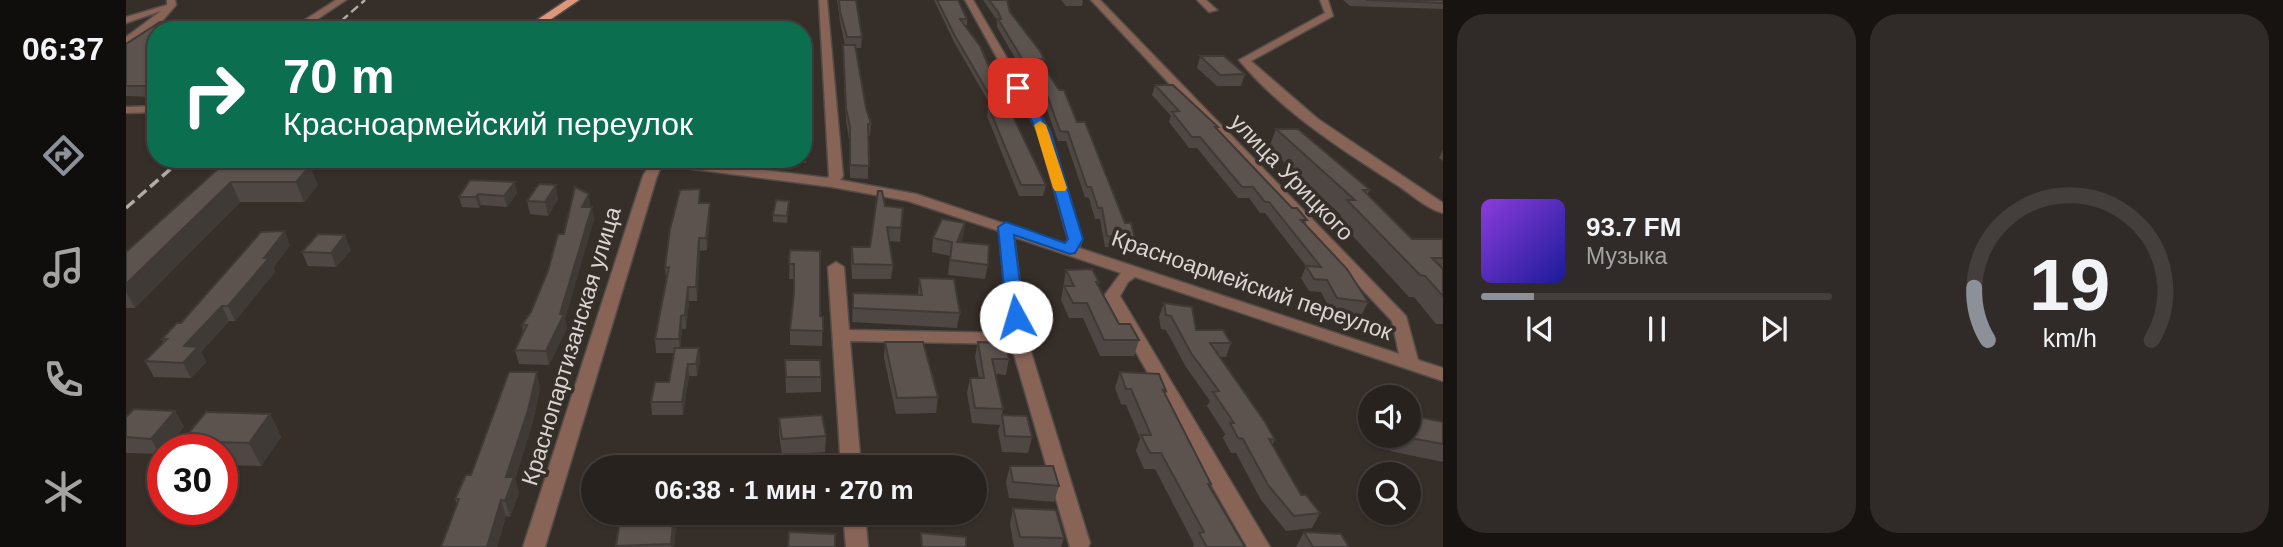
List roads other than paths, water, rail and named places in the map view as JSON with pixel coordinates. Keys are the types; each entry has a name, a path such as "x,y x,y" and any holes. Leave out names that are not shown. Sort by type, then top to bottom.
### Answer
{"main road":[{"path":"541,21 574,0"}],"street":[{"path":"308,21 342,0"},
{"path":"823,0 836,176 832,183"},
{"path":"970,0 1044,132 1075,239 1070,250"},
{"name":"улица Урицкого","path":"1095,0 1400,320 1410,364"},
{"path":"1201,0 1212,10"},
{"path":"1324,0 1330,14 1244,60 1266,83 1356,153 1443,208"},
{"path":"126,20 174,2"},
{"path":"156,21 174,2"},
{"path":"126,42 147,27"},
{"path":"126,110 147,109"},
{"name":"Краснопартизанская улица","path":"534,547 650,176 650,168"},
{"name":"Красноармейский переулок","path":"713,168 832,183 911,197 1443,375"},
{"path":"1006,227 1018,340 1079,543"},
{"path":"836,267 850,455"},
{"path":"1134,271 1122,279 1112,296 1259,547"},
{"path":"841,335 1018,340"},
{"path":"855,525 857,547"}],"railway":[{"path":"341,21 365,0"},
{"path":"126,208 172,168"}]}
